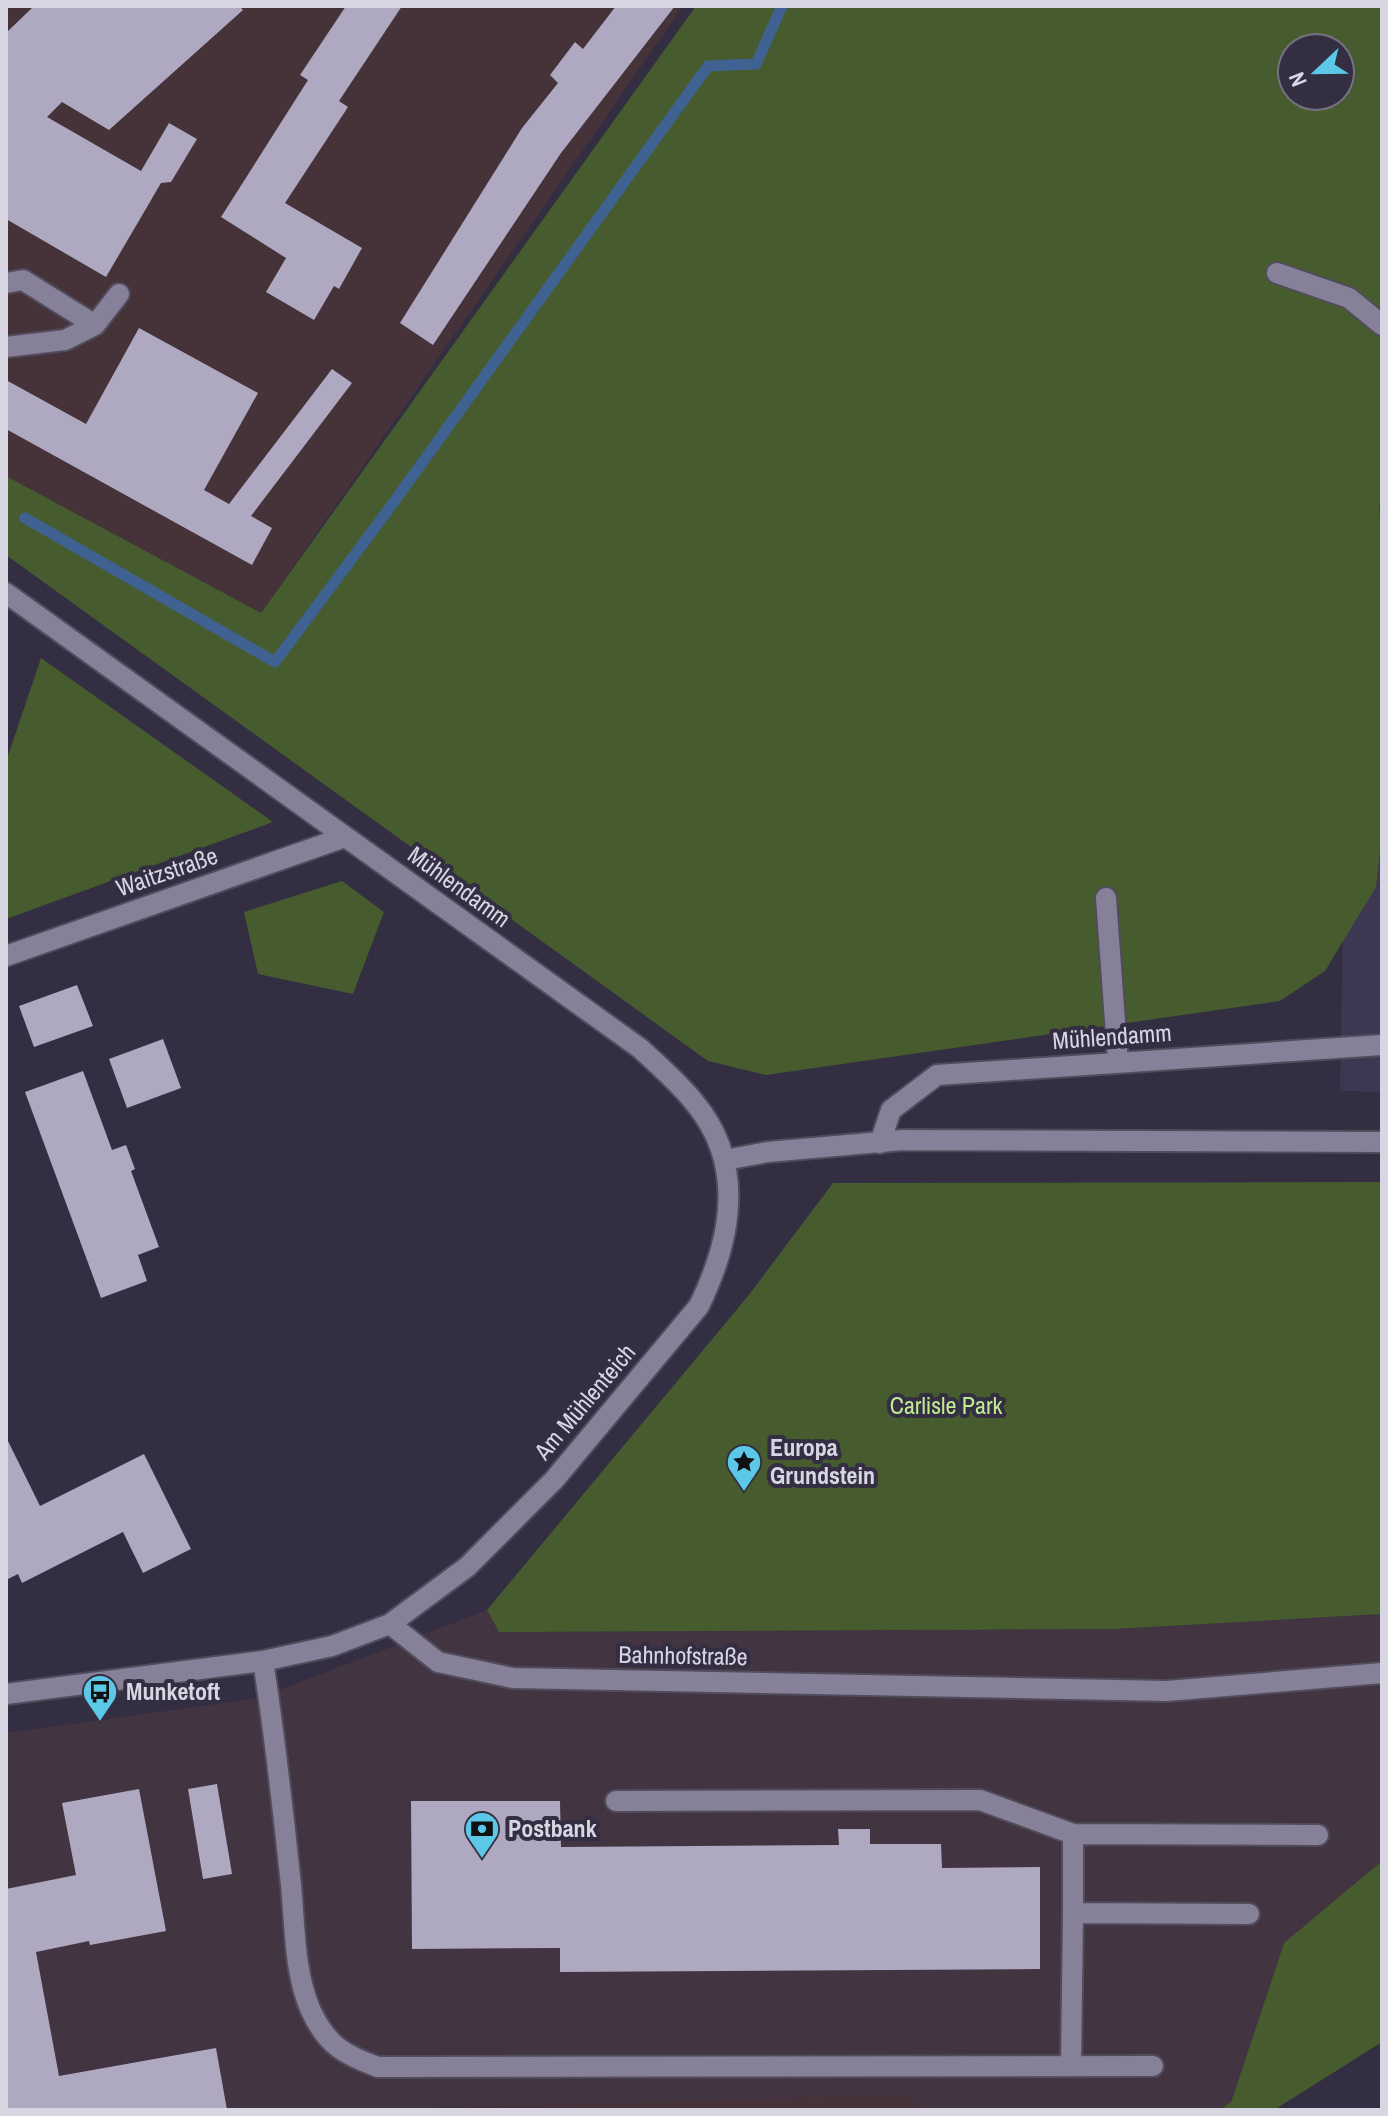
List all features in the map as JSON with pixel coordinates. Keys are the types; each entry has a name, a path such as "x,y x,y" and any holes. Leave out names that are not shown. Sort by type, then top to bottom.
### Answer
{"street":[{"path":"1277,273 1349,298 1382,325"},
{"path":"6,283 23,280 95,325"},
{"path":"6,347 65,340 95,325 119,294"},
{"name":"Mühlendamm","path":"6,593 641,1049 694,1101 713,1129 725,1160"},
{"name":"Waitzstraße","path":"6,956 345,837"},
{"path":"1106,898 1118,1062"},
{"name":"Mühlendamm","path":"880,1143 891,1110 937,1075 1382,1045"},
{"path":"725,1160 768,1152 903,1140 1382,1142"},
{"name":"Am Mühlenteich","path":"390,1624 467,1567 554,1480 699,1306 716,1272 724,1242 729,1199 725,1160"},
{"path":"6,1694 263,1661 332,1646 390,1624"},
{"name":"Bahnhofstraße","path":"390,1624 438,1662 513,1678 1167,1691 1382,1673"},
{"path":"263,1661 275,1735 299,1969 310,2009 325,2035 347,2056 378,2067 1153,2066"},
{"path":"616,1801 980,1800 1073,1834 1318,1835"},
{"path":"1071,2066 1073,1834"},
{"path":"1073,1913 1249,1914"}],"shaded area":[{"path":"6,6 683,6 261,613 6,476"},
{"path":"1382,336 1382,1092 1340,1091 1351,459"},
{"path":"487,1610 499,1632 1113,1629 1382,1614 1382,1861 1284,1943 1230,2103 1219,2110 916,2110 913,2095 365,2110 6,2110 6,1733 259,1698"},
{"path":"893,2095 914,2095 916,2110 365,2110"}],"green space":[{"path":"696,6 1382,6 1382,486 1379,507 1382,554 1382,832 1376,887 1325,971 1280,1001 766,1075 708,1061 6,555 6,476 261,613"},
{"path":"41,658 273,822 6,919 6,762"},
{"path":"342,881 384,912 353,994 258,974 244,912"},
{"name":"Carlisle Park","path":"1382,1182 1382,1614 1113,1629 499,1632 487,1610 748,1296 833,1183"},
{"path":"1382,1861 1382,2042 1274,2110 1219,2110 1231,2102 1284,1943"}],"building":[{"path":"30,6 239,6 243,10 109,130 62,102 47,117 141,171 169,123 197,139 171,182 161,183 106,277 6,219 6,33 32,8"},
{"path":"346,6 402,6 339,101 348,107 285,203 362,248 339,289 334,286 314,320 266,292 286,258 221,217 308,80 300,75"},
{"path":"616,6 675,6 561,153 433,345 400,323 522,128 558,83 550,75 575,42 583,49"},
{"path":"139,328 258,393 204,490 229,504 332,369 352,383 251,516 272,528 252,565 6,429 6,380 86,424"},
{"path":"77,985 93,1026 34,1047 19,1006"},
{"path":"163,1039 181,1088 127,1108 109,1059"},
{"path":"83,1071 112,1150 126,1145 135,1169 131,1171 159,1247 138,1255 147,1281 101,1298 25,1092"},
{"path":"6,1437 40,1506 144,1454 191,1549 143,1573 123,1532 22,1583 18,1574 6,1580"},
{"path":"217,1784 232,1874 203,1879 188,1789"},
{"path":"139,1789 166,1931 90,1945 89,1941 36,1952 59,2076 216,2048 227,2110 6,2110 6,1889 76,1875 62,1803"},
{"path":"411,1801 560,1801 561,1847 839,1845 838,1829 870,1829 870,1844 941,1844 942,1868 1040,1867 1040,1969 560,1972 560,1948 412,1949"}],"waterway":[{"path":"25,518 275,662 708,66 756,64 782,6"}],"place":[{"name":"Europa Grundstein","path":"744,1493"},
{"name":"Munketoft","path":"100,1723"},
{"name":"Postbank","path":"482,1860"}]}
